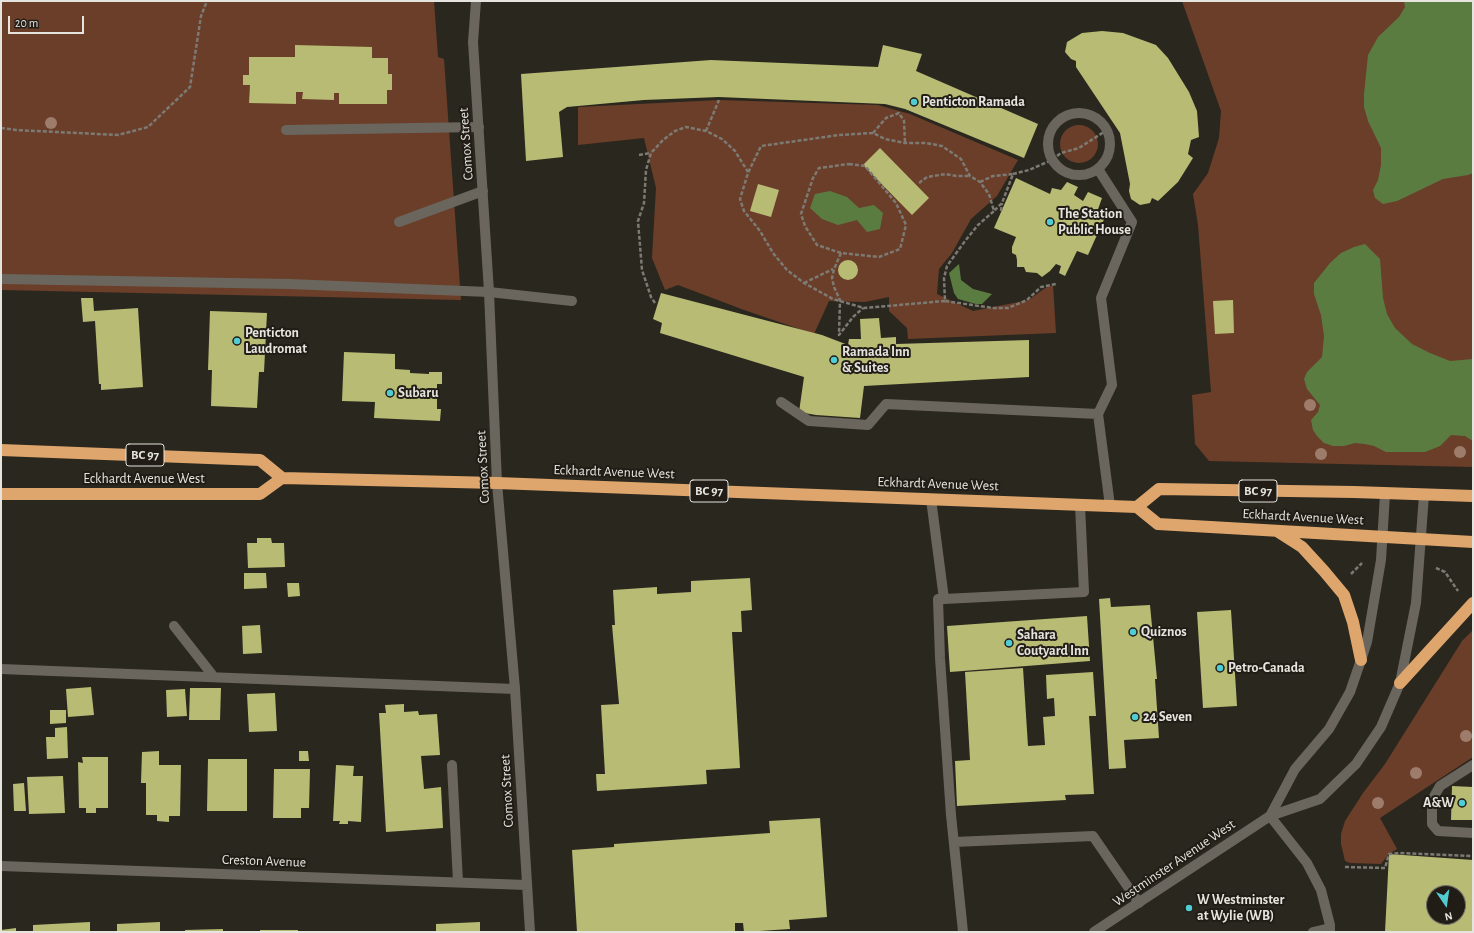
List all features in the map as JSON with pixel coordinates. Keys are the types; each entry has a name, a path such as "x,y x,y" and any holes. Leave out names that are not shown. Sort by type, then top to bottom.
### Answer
{"highway":[{"name":"Eckhardt Avenue West","path":"1,450 260,460 282,478"},
{"name":"Eckhardt Avenue West","path":"1,494 260,494 282,478 497,483 1137,507 1158,524 1473,542"},
{"name":"Eckhardt Avenue West","path":"1137,507 1159,489 1473,496"},
{"path":"1276,531 1302,547 1344,596 1353,622 1361,660"},
{"path":"1400,682 1473,603"}],"street":[{"name":"Comox Street","path":"476,1 474,42 489,292 497,483 515,689 530,932"},
{"path":"1079,113 1096,118 1107,130 1111,142 1109,155 1103,165 1091,174 1076,176 1062,171 1052,160 1048,148 1050,135 1056,124 1066,116 1079,113"},
{"path":"286,130 479,127"},
{"path":"1098,169 1132,222 1101,298 1112,385 1098,414 1110,506"},
{"path":"399,222 483,191"},
{"path":"1,279 289,284 489,292 572,301"},
{"path":"781,402 809,421 868,425 886,404 1098,414"},
{"name":"Westminster Avenue West","path":"1270,816 1295,769 1329,729 1350,692 1367,642 1381,560 1385,494"},
{"name":"Westminster Avenue West","path":"1094,932 1107,929 1139,904 1270,816 1320,799 1356,764 1381,727 1400,682 1416,602 1422,538 1424,495"},
{"path":"932,499 944,599"},
{"path":"963,932 954,842 940,658 938,599 1084,592 1080,504"},
{"path":"174,626 214,677"},
{"path":"1,669 515,689"},
{"path":"452,765 458,882"},
{"path":"1473,765 1440,786 1432,800 1432,824 1438,831 1473,833"},
{"path":"1270,816 1307,863 1321,890 1330,930 1313,932"},
{"path":"954,842 1093,836 1139,904"},
{"name":"Creston Avenue","path":"1,866 526,885"}],"path":[{"path":"1,128 16,130 118,134 148,127 190,87 201,16 207,1"},
{"path":"706,131 719,100"},
{"path":"873,133 886,118 899,113 904,121 905,143"},
{"path":"654,303 642,270 638,221 644,203 646,170 651,153 663,140 675,131 686,127 706,131 722,139 735,151 748,173"},
{"path":"980,182 993,176 1013,174 1029,170 1052,160 1061,153 1079,148 1107,130"},
{"path":"970,176 961,158 942,146 926,143 905,143 885,139 873,133 839,136 761,146 748,173 740,199 744,211 760,232 773,253 787,270 804,283 833,299 864,308 945,301 993,308 1008,308 1027,300 1042,287 1056,284"},
{"path":"639,155 651,153"},
{"path":"849,164 865,166 896,203 906,225 900,248 879,257 841,253 817,245 805,226 801,214 813,178 819,168 849,164"},
{"path":"919,183 927,177 946,174 970,176 980,182 989,194 994,211"},
{"path":"1001,211 1002,203 1013,174"},
{"path":"945,301 944,278 947,266 978,225 1002,203"},
{"path":"841,253 832,278 840,300 839,335 853,317 864,308"},
{"path":"804,283 834,269"},
{"path":"1347,579 1365,560"},
{"path":"1433,566 1445,572 1462,596"},
{"path":"1345,867 1385,868 1389,854 1400,853 1473,856"}],"shaded area":[{"path":"1,1 434,1 438,57 444,59 461,300 1,290"},
{"path":"1182,1 1473,1 1473,467 1209,461 1195,444 1192,395 1211,392 1198,225 1193,194 1208,173 1219,138 1221,111"},
{"path":"1404,1 1473,1 1473,173 1443,179 1397,201 1383,204 1375,198 1373,190 1378,180 1381,165 1381,148 1368,121 1364,107 1368,55 1378,37 1399,17 1405,7"},
{"path":"719,100 878,105 910,114 1018,160 997,196 971,219 952,253 939,269 937,294 973,311 1029,300 1045,288 1053,285 1056,333 908,339 907,328 889,311 889,297 865,302 829,301 814,334 678,285 665,290 652,258 656,188 644,138 578,145 578,107"},
{"path":"1075,125 1083,125 1093,130 1097,137 1097,151 1093,158 1083,163 1075,163 1065,158 1063,155 1060,148 1060,140 1065,130 1068,128"},
{"path":"830,191 847,197 859,208 874,205 883,213 880,229 867,232 857,220 838,225 822,219 810,208 815,194"},
{"path":"1365,244 1380,259 1383,298 1387,314 1395,328 1412,344 1450,361 1473,359 1473,441 1465,436 1451,435 1440,446 1425,452 1386,452 1374,446 1365,444 1355,443 1344,446 1333,446 1324,443 1313,430 1311,420 1318,412 1320,405 1307,389 1304,379 1307,372 1322,357 1324,336 1321,315 1314,294 1314,283 1330,263 1341,253"},
{"path":"959,264 961,280 973,289 992,294 982,304 976,304 958,299 954,293 949,273"},
{"path":"1473,630 1473,757 1380,818 1397,849 1389,854 1381,864 1350,863 1345,861 1341,844 1341,834 1345,821 1363,793 1385,764 1462,641"}],"building":[{"path":"1102,31 1123,33 1156,45 1168,58 1189,92 1197,111 1199,137 1191,140 1188,154 1193,158 1178,182 1158,201 1152,198 1150,203 1140,205 1131,199 1129,191 1130,184 1120,133 1076,67 1076,61 1071,59 1065,52 1067,42 1082,33"},
{"path":"295,45 372,47 372,58 388,58 388,74 392,74 392,90 387,90 387,104 339,104 339,93 334,93 334,100 302,99 303,92 296,92 296,104 249,103 250,85 243,85 243,75 249,75 249,57 295,57"},
{"name":"Penticton Ramada","path":"883,45 922,54 916,71 1038,124 1024,158 905,109 885,104 719,97 644,100 567,107 559,112 563,157 526,161 521,74 711,60 878,67"},
{"path":"880,148 929,198 912,215 863,165"},
{"name":"The Station Public House","path":"1016,178 1050,194 1052,188 1061,190 1067,182 1078,187 1074,195 1083,201 1088,192 1102,198 1097,212 1106,215 1088,255 1077,251 1065,276 1059,273 1061,266 1056,264 1042,277 1037,273 1026,272 1024,267 1017,267 1016,255 1012,253 1012,247 1016,237 994,228"},
{"path":"758,184 779,190 771,217 750,211"},
{"path":"844,260 852,260 858,266 858,274 852,280 844,280 838,274 838,266"},
{"path":"661,293 822,335 848,345 849,339 861,339 860,319 879,318 881,338 896,337 896,344 1029,340 1029,377 864,386 860,418 816,415 799,412 804,377 660,333 662,323 653,319"},
{"path":"81,298 93,298 94,311 138,308 143,387 101,390 101,384 99,384 95,321 83,322"},
{"path":"1233,300 1234,333 1215,334 1213,301"},
{"name":"Penticton Laudromat","path":"210,311 267,313 264,372 259,372 257,408 211,406 212,370 208,370"},
{"name":"Subaru","path":"344,352 395,354 395,369 410,370 410,373 429,374 429,372 442,372 442,384 437,384 437,409 441,409 440,421 374,418 375,402 342,401"},
{"path":"257,538 271,538 272,543 284,543 285,567 248,568 247,543 257,543"},
{"path":"244,573 266,573 267,588 244,589"},
{"path":"750,578 752,610 741,611 742,632 732,632 740,768 706,770 707,784 597,791 596,774 605,774 601,705 619,704 612,625 615,625 613,590 657,587 657,594 691,592 691,581"},
{"path":"287,583 299,583 300,596 288,597"},
{"path":"1110,598 1111,607 1150,605 1157,679 1155,679 1159,738 1124,740 1126,768 1109,769 1099,599"},
{"path":"1231,610 1237,706 1203,708 1197,612"},
{"path":"1087,616 1090,661 950,672 947,626"},
{"path":"260,625 262,653 243,654 242,626"},
{"name":"Sahara Coutyard Inn","path":"1023,668 1028,746 1045,745 1043,717 1055,716 1054,698 1047,699 1046,675 1093,672 1096,716 1089,716 1094,794 1065,795 1066,800 957,806 955,761 970,760 965,672"},
{"path":"91,687 94,715 68,717 66,689"},
{"path":"190,688 221,688 220,720 189,720"},
{"path":"185,689 187,716 167,717 166,690"},
{"path":"275,693 277,731 249,732 247,694"},
{"path":"404,704 404,712 418,711 419,715 437,714 440,755 421,756 424,789 441,787 443,828 386,832 379,713 386,713 385,705"},
{"path":"50,710 66,710 66,723 50,724"},
{"path":"67,727 68,758 47,759 46,737 55,737 55,728"},
{"path":"159,751 159,765 181,765 180,816 169,816 169,822 157,821 157,815 146,815 146,783 141,783 142,752"},
{"path":"299,751 308,751 309,761 299,761"},
{"path":"82,757 108,757 108,808 96,808 96,813 86,813 86,808 79,808 78,762 83,763"},
{"path":"208,759 247,759 247,811 207,811"},
{"path":"336,765 354,766 353,776 363,776 361,822 348,821 348,824 339,824 340,821 333,821"},
{"path":"274,769 310,769 309,808 301,808 301,818 273,818"},
{"path":"63,776 65,813 29,814 27,777"},
{"path":"24,783 26,811 14,811 13,784"},
{"name":"A&W","path":"1452,786 1473,787 1473,820 1451,820"},
{"path":"820,818 827,917 789,920 790,929 744,932 743,923 735,923 735,932 577,932 572,850 614,847 614,844 770,833 769,821"},
{"path":"1389,854 1473,860 1473,932 1385,932"},
{"path":"90,922 90,932 33,932 33,925"},
{"path":"160,922 160,932 117,932 117,924"},
{"path":"480,922 480,932 436,932 436,924"},
{"path":"16,928 16,932 1,932 1,930"},
{"path":"223,929 223,932 185,932 185,930"},
{"path":"260,930 298,930 298,932 260,932"}],"place":[{"name":"Penticton Ramada","path":"914,102"},
{"name":"The Station Public House","path":"1050,222"},
{"name":"Penticton Laudromat","path":"237,341"},
{"name":"Ramada Inn & Suites","path":"834,360"},
{"name":"Subaru","path":"390,393"},
{"name":"Quiznos","path":"1133,632"},
{"name":"Sahara Coutyard Inn","path":"1009,643"},
{"name":"Petro-Canada","path":"1220,668"},
{"name":"24 Seven","path":"1135,717"},
{"name":"A&W","path":"1462,803"},
{"name":"W Westminster at Wylie (WB)","path":"1189,908"}]}
